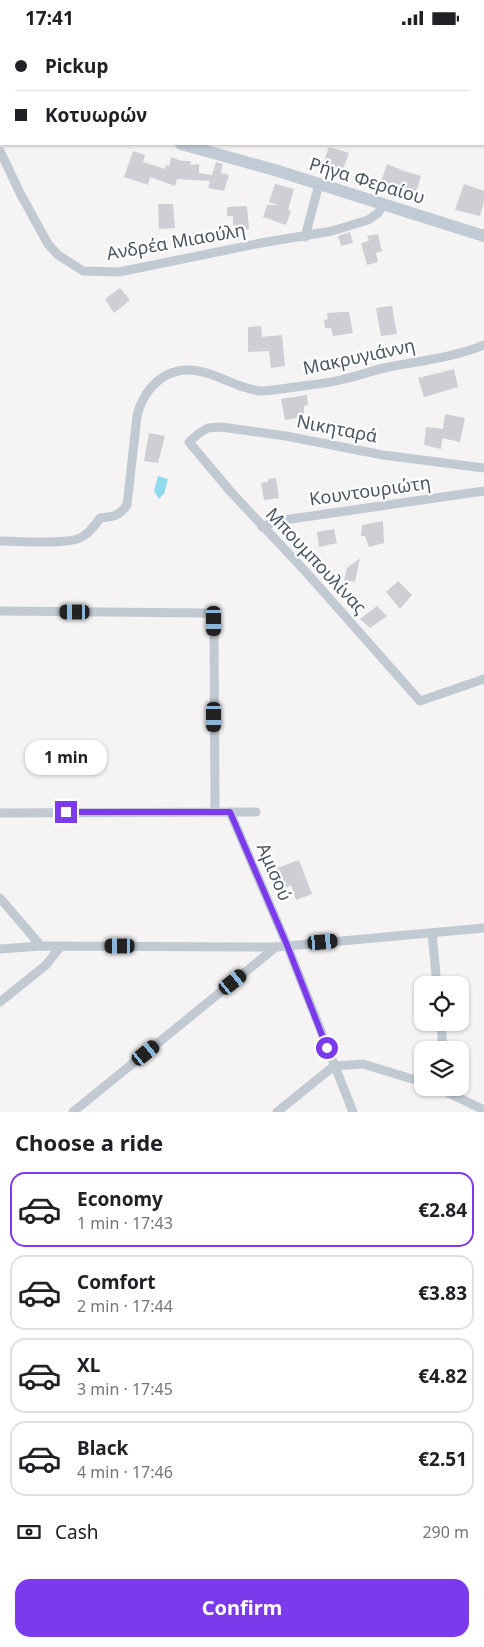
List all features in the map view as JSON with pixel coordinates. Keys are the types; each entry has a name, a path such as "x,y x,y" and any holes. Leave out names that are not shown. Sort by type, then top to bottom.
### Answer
{"street":[{"name":"Ρήγα Φεραίου","path":"184,145 319,184 484,236"},
{"name":"Ανδρέα Μιαούλη","path":"0,151 48,244 58,255 83,271 119,272 261,243 304,237 368,220 378,213 384,204"},
{"path":"304,237 319,184"},
{"name":"Μακρυγιάννη","path":"0,541 68,541 80,538 88,533 100,518 113,517 122,512 127,505 140,403 155,383 165,376 177,372 196,371 212,374 239,386 263,391 320,384 451,355 484,345"},
{"name":"Νικηταρά","path":"189,442 208,428 221,427 286,436 383,455 484,468"},
{"name":"Μπουμπουλίνας","path":"189,442 262,527 306,572 420,701 484,679"},
{"name":"Κουντουριώτη","path":"262,527 277,521 484,491"},
{"path":"0,611 206,613 212,616 214,621 214,812"},
{"name":"Αμισού","path":"230,812 287,945 353,1112"},
{"path":"0,813 256,812"},
{"path":"0,898 41,947"},
{"path":"0,949 61,946 276,947 484,928"},
{"path":"432,933 436,976"},
{"path":"0,1002 46,965 61,946"},
{"path":"73,1112 276,947"},
{"path":"277,1112 334,1065 363,1064 414,1079"},
{"path":"459,1096 484,1110"}],"water":[{"path":"158,476 168,479 164,494 159,499 154,491"}],"building":[{"path":"329,147 349,153 342,172 322,166"},
{"path":"133,151 145,155 143,162 165,169 166,165 169,166 171,157 182,161 191,161 190,165 199,164 199,173 212,175 216,162 223,164 221,173 229,175 224,191 208,188 210,181 177,179 175,186 150,177 148,185 124,177"},
{"path":"387,164 421,176 415,195 380,185"},
{"path":"275,184 294,189 288,210 291,211 286,225 263,217 267,205 278,205 269,202"},
{"path":"464,184 484,191 484,202 480,216 455,210"},
{"path":"158,204 173,204 175,228 159,229"},
{"path":"247,206 249,229 233,229 233,216 227,216 227,207"},
{"path":"350,232 353,243 341,246 338,236"},
{"path":"378,234 382,251 376,253 378,262 367,265 361,243 369,241 367,236"},
{"path":"120,288 130,300 114,313 105,299"},
{"path":"392,306 397,334 381,336 376,308"},
{"path":"349,312 353,333 333,336 331,328 325,328 324,320 328,319 327,313"},
{"path":"261,326 262,337 282,335 285,366 271,368 269,351 248,352 248,327"},
{"path":"454,369 458,387 424,397 418,378"},
{"path":"307,395 308,405 304,406 304,417 285,420 281,399"},
{"path":"445,414 465,418 460,442 442,438 441,449 424,445 426,427 443,429"},
{"path":"149,433 165,436 158,463 144,461"},
{"path":"276,478 279,498 264,500 261,483 268,482 268,479"},
{"path":"383,521 384,543 369,547 365,536 361,536 362,525"},
{"path":"334,529 337,543 319,547 317,532"},
{"path":"360,558 355,582 344,580 347,568"},
{"path":"398,581 412,595 400,609 386,592"},
{"path":"377,606 387,616 370,628 360,619"},
{"path":"299,860 312,894 296,900 291,885 284,888 277,868"}],"route":[{"path":"66,812 230,812 287,945 327,1048"}]}
